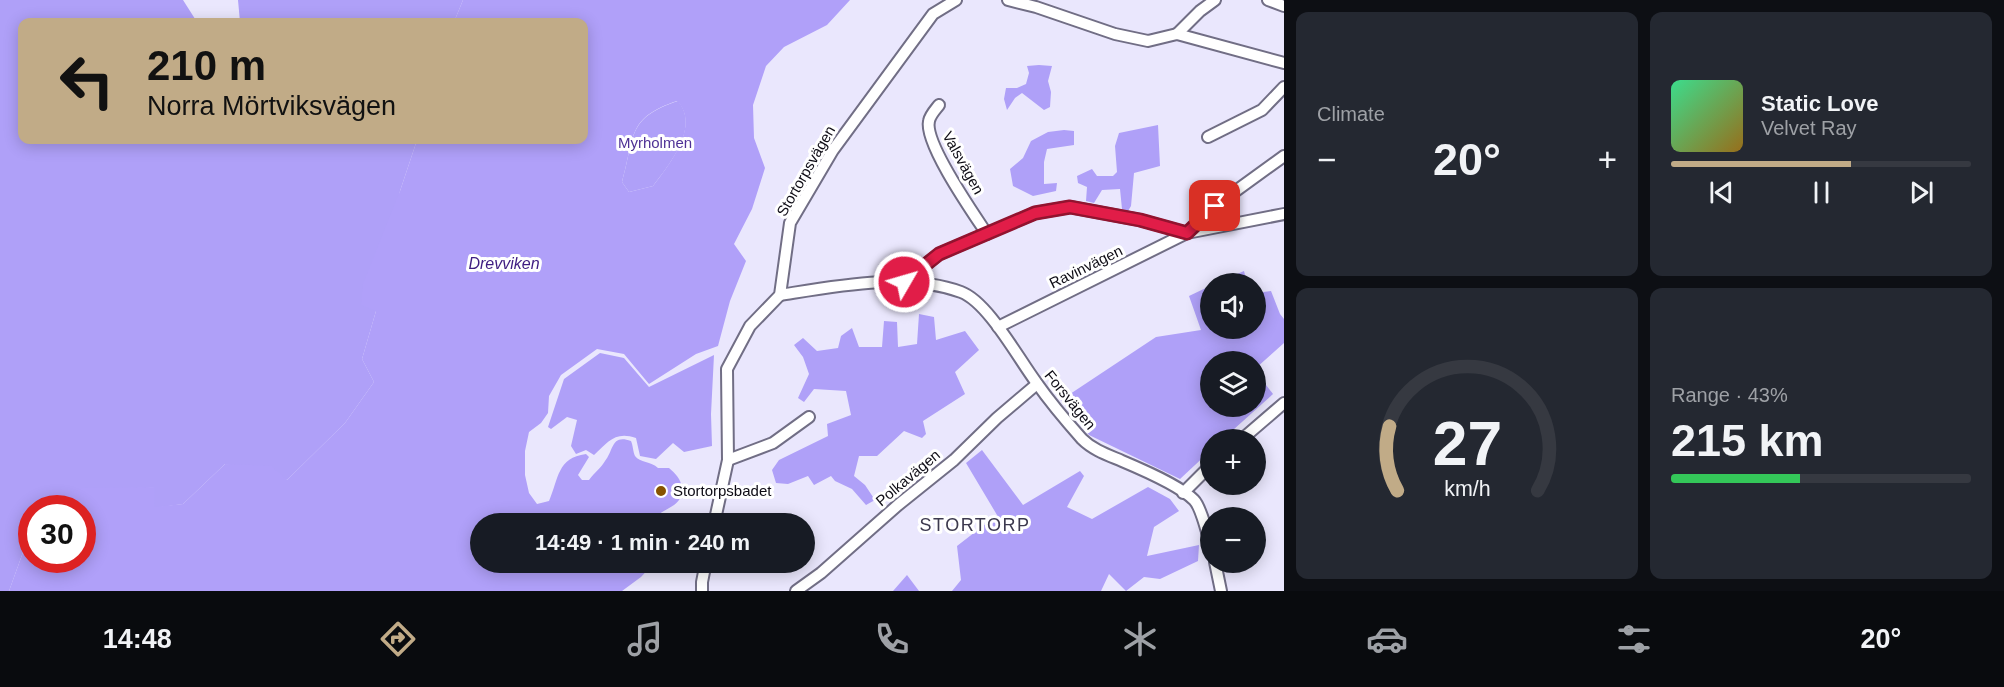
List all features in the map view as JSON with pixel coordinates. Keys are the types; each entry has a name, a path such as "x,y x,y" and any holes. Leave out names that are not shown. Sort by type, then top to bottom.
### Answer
{"street":[{"name":"Stortorpsvägen","path":"780,295 790,223 833,150 933,14 956,0"},
{"path":"1008,0 1036,7 1115,34 1148,41 1177,34 1284,63"},
{"path":"1177,34 1200,11 1215,0"},
{"path":"1268,0 1284,6"},
{"path":"1208,137 1262,110 1284,87"},
{"name":"Valsvägen","path":"939,105 929,120 929,134 953,181 987,234"},
{"path":"1187,233 1215,206 1284,156"},
{"path":"904,282 939,254 1035,213 1070,207 1140,220 1187,233 1284,214"},
{"name":"Ravinvägen","path":"998,327 1187,233"},
{"name":"Forsvägen","path":"780,295 836,286 904,282 962,292 974,299 998,327 1037,384 1085,442 1173,486 1195,501 1200,515"},
{"path":"716,513 728,460 727,369 750,326 780,295"},
{"name":"Polkavägen","path":"796,591 821,573 898,505 954,460 997,418 1037,384"},
{"path":"1255,429 1283,406"},
{"path":"728,460 773,443 809,417"},
{"path":"1183,493 1200,476"},
{"path":"702,591 704,573"},
{"path":"1217,573 1221,591"}],"green space":[{"path":"0,0 183,0 194,18 18,18 18,144 416,144 400,191 376,311 362,359 374,382 345,423 287,480 225,464 183,504 154,508 154,487 96,496 18,495 18,566 9,591 0,591"},
{"path":"238,0 463,0 456,18 240,18"},
{"path":"1027,66 1052,66 1048,81 1051,92 1050,107 1044,110 1022,93 1015,98 1007,110 1004,99 1006,88 1017,88 1026,84 1029,73"},
{"name":"Myrholmen","path":"678,101 684,111 686,122 680,145 653,186 629,192 622,182 635,131 649,114"},
{"path":"1158,125 1160,166 1134,173 1131,206 1128,211 1122,209 1120,189 1102,190 1094,203 1086,201 1087,187 1078,183 1077,176 1092,169 1097,176 1113,176 1117,172 1115,146 1119,133"},
{"path":"1074,131 1074,145 1047,149 1044,162 1044,184 1057,183 1056,191 1033,196 1013,186 1010,169 1023,158 1031,141 1048,132"},
{"path":"1200,291 1200,327 1189,296"},
{"path":"1271,291 1284,319 1284,343 1266,359 1266,351 1200,351 1200,417 1247,417 1234,429 1200,429 1200,460 1180,479 1089,435 1061,400 1156,337 1200,330 1200,339 1266,339 1266,292"},
{"path":"919,314 934,317 936,340 965,331 979,350 955,372 965,394 923,421 926,434 922,438 904,431 877,456 859,456 854,476 865,485 875,500 866,505 852,489 835,481 831,476 814,485 808,476 788,484 776,483 772,470 779,460 828,436 827,424 851,415 846,391 814,389 804,402 798,398 809,374 803,357 794,345 803,338 817,351 838,348 841,336 852,328 859,347 882,347 884,321 897,322 898,347 917,344"},
{"path":"600,353 624,358 649,387 714,355 712,446 684,452 673,443 656,459 640,456 636,438 623,436 612,439 594,455 586,450 576,454 571,446 577,420 567,417 551,429 548,427 564,379"},
{"path":"1266,385 1273,394 1266,400"},
{"path":"982,450 1023,505 1080,471 1084,476 1067,507 1092,519 1148,487 1170,499 1179,511 1154,527 1147,556 1199,545 1198,561 1160,579 1144,577 1126,591 1109,574 1101,591 952,591 961,580 957,546 997,515 966,463"},
{"path":"907,575 919,591 893,591"}],"water":[{"name":"Drevviken","path":"463,0 850,0 827,25 784,47 766,66 753,105 754,138 765,168 752,209 734,244 746,261 730,301 718,346 696,354 649,384 624,354 597,349 561,375 549,396 548,413 541,423 529,432 525,451 525,475 529,493 537,504 549,501 560,470 569,460 586,454 589,457 578,475 582,480 589,480 608,457 616,441 625,439 631,441 637,458 658,468 669,468 675,474 682,488 679,500 661,513 470,513 470,573 645,573 622,591 9,591 18,566 18,573 96,573 96,495 66,495 84,488 155,487 154,507 183,504 225,464 271,466 287,480 345,423 374,382 362,359 376,311 361,305 363,284 400,191 416,144 588,144 588,18 456,18","holes":["677,101 684,111 686,121 684,133 674,156 653,186 629,192 622,182 635,131 641,122 649,114"]}],"place":[{"name":"Stortorpsbadet","path":"661,491"}],"district":[{"name":"STORTORP","path":"975,525"}],"route":[{"path":"904,282 939,254 1035,213 1070,207 1140,220 1187,233 1215,206"}]}
